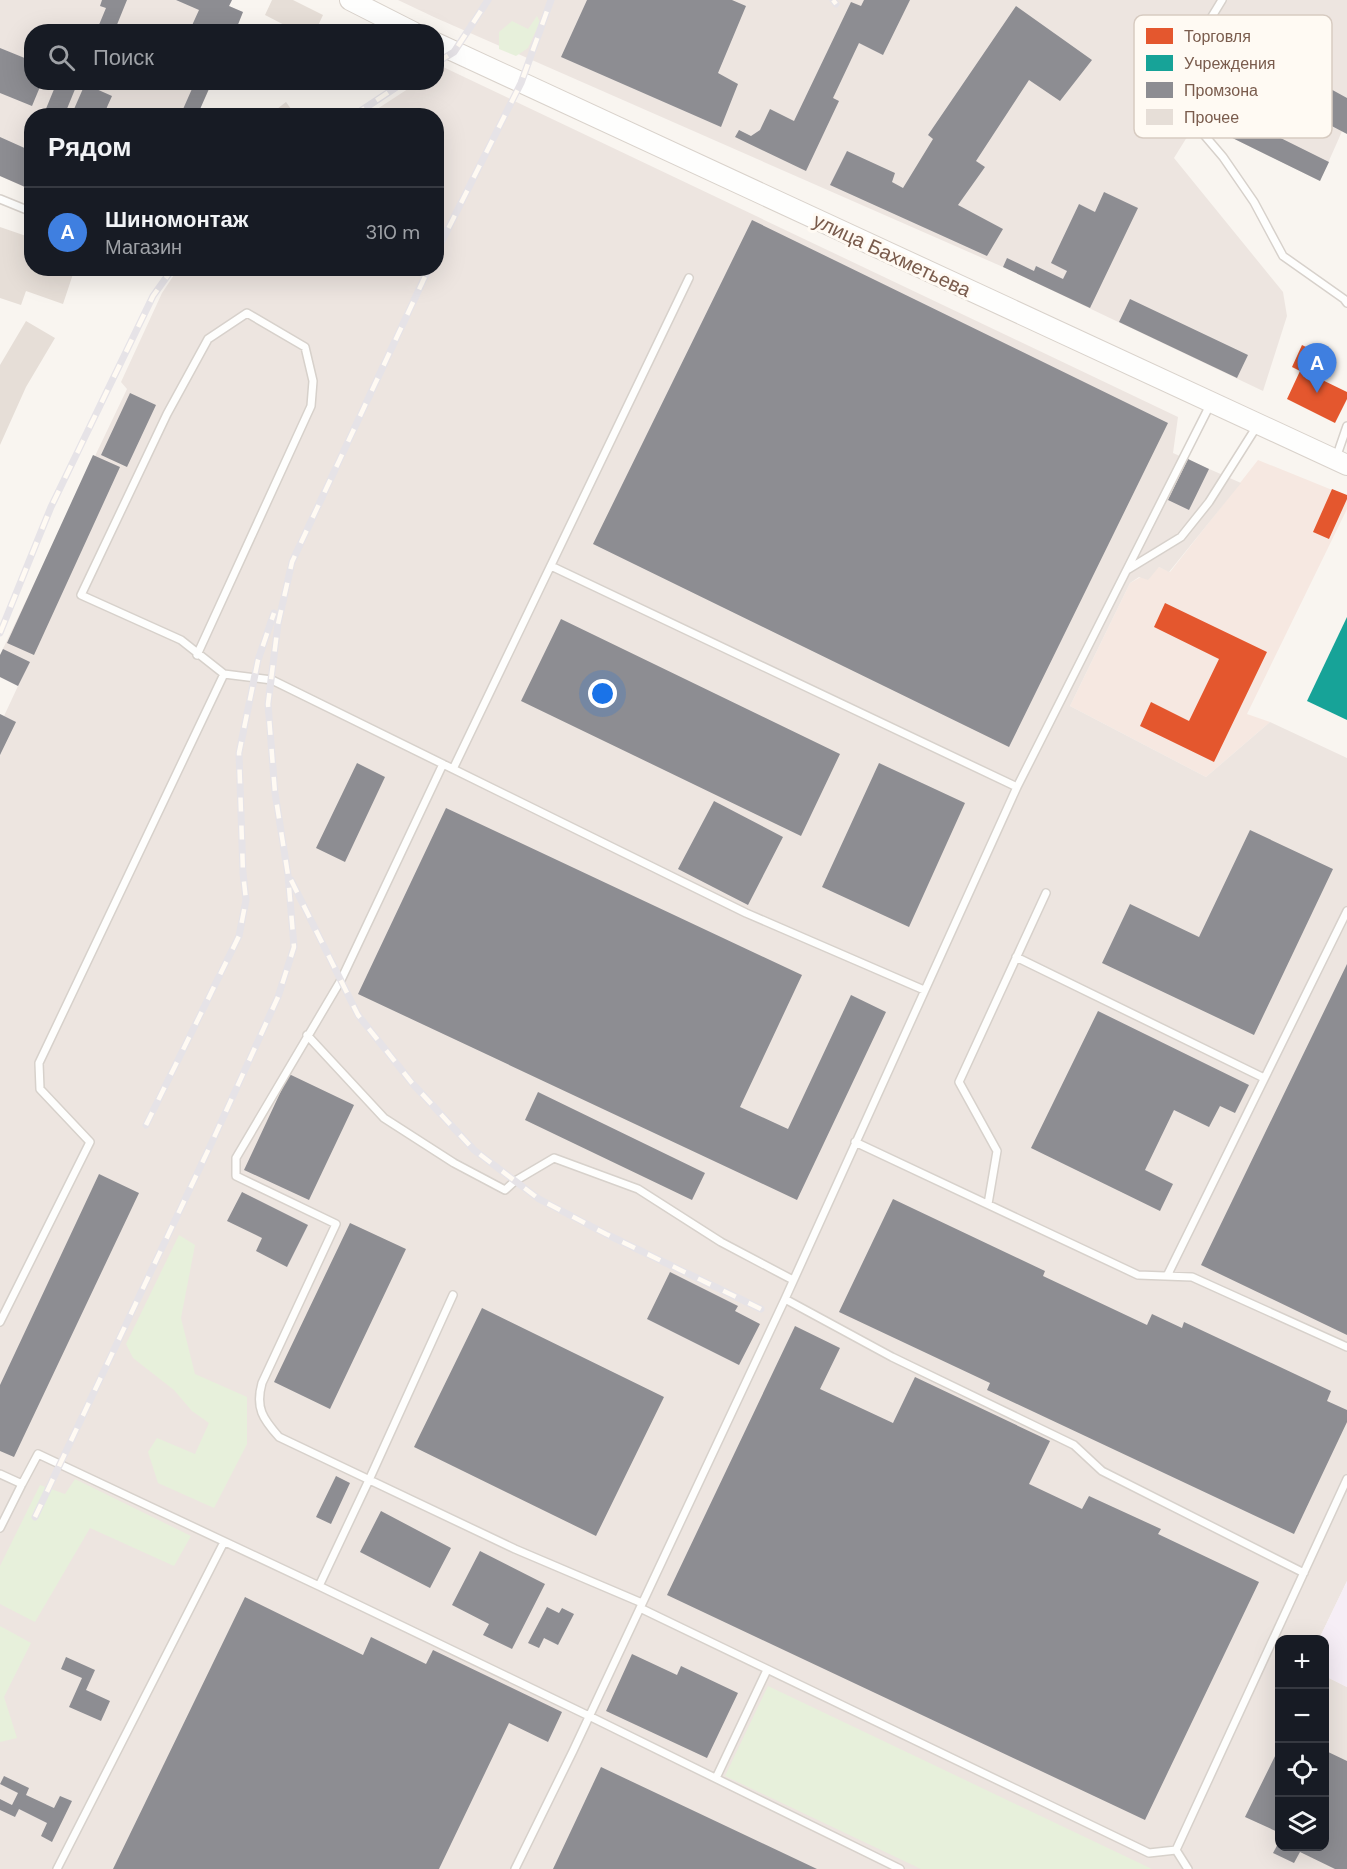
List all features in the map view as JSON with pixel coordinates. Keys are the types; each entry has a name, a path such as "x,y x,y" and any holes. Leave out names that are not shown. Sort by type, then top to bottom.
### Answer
{"street":[{"path":"351,0 398,24"},
{"name":"улица Бахметьева","path":"444,48 1341,463"}],"lane":[{"path":"1213,15 1222,0"},
{"path":"1207,138 1254,202 1283,256 1347,303"},
{"path":"0,199 24,209"},
{"path":"453,769 689,278"},
{"path":"197,655 311,406 313,381 305,347 247,313 208,339 167,414 81,595 181,640 197,655 224,675 272,680 746,913 924,990"},
{"path":"515,1869 793,1280 1017,787 1212,403"},
{"path":"1127,570 1181,537 1209,502 1258,424"},
{"path":"1341,463 1347,426"},
{"path":"551,566 1017,787"},
{"path":"0,1322 90,1142 40,1089 39,1063 224,675"},
{"path":"443,764 341,980 236,1158 236,1176 336,1224 262,1383 258,1397 264,1420 279,1437 515,1550 641,1606 767,1670 1149,1853 1176,1850"},
{"path":"988,1204 997,1151 959,1082 1046,893"},
{"path":"1167,1276 1347,911"},
{"path":"1016,957 1264,1078"},
{"path":"307,1035 384,1118 454,1163 505,1190 515,1181 554,1158 638,1189 721,1242 793,1280"},
{"path":"855,1142 1138,1275 1192,1277 1347,1347"},
{"path":"319,1586 453,1295"},
{"path":"784,1299 892,1357 1074,1445 1102,1471 1304,1573"},
{"path":"0,1528 38,1454 319,1586 900,1869"},
{"path":"0,1474 22,1484"},
{"path":"1176,1850 1347,1479"},
{"path":"57,1869 224,1542"},
{"path":"716,1778 767,1670"},
{"path":"1176,1850 1188,1869"}],"shaded area":[{"path":"0,0 232,0 229,6 243,12 238,24 24,24 24,90 209,90 200,108 24,108 24,187 0,176"},
{"path":"398,0 1347,0 1347,120 1320,181 1232,138 1332,138 1332,15 1134,15 1134,138 1186,138 1174,158 1283,292 1287,316 1263,391 1003,267"},
{"path":"444,67 1178,417 1173,453 1241,483 1169,572 1159,567 1148,580 1139,577 1130,583 1070,706 1206,777 1270,722 1347,758 1347,1581 1321,1635 1275,1635 1275,1851 1329,1851 1329,1678 1347,1687 1347,1869 0,1869 0,714 4,716 18,686 0,677 0,655 127,389 121,382 162,293 173,276 444,276 444,108 379,108 406,90 444,90"},
{"path":"1258,460 1347,496 1347,509 1247,714 1270,722 1206,777 1070,706 1130,583 1159,567 1170,572"},
{"path":"1347,1581 1347,1687 1329,1678 1329,1635 1321,1635"}],"green space":[{"path":"537,16 540,22 528,48 516,56 499,49 499,32 512,21 528,29"},
{"path":"179,1235 195,1245 181,1318 195,1374 247,1397 247,1444 214,1508 158,1483 148,1452 157,1438 195,1454 209,1423 192,1411 174,1390 133,1358 126,1344"},
{"path":"75,1479 191,1536 174,1566 90,1528 35,1622 0,1604 0,1566 40,1485 65,1494"},
{"path":"0,1626 31,1643 4,1697 17,1738 0,1742"},
{"path":"768,1686 1152,1869 921,1869 725,1776"}],"building: Торговля":[{"path":"1302,345 1322,355 1312,375 1347,392 1347,399 1335,423 1287,399 1300,371 1292,367"},
{"path":"1332,489 1347,495 1347,499 1329,539 1313,532"},
{"path":"1165,603 1267,652 1214,762 1140,726 1151,702 1189,721 1219,659 1154,627"}],"building: Учреждения":[{"path":"1347,617 1347,720 1307,701"}],"building: Промзона":[{"path":"102,0 127,0 117,24 99,24 106,8 100,6"},
{"path":"176,0 232,0 229,6 243,12 238,24 193,24 199,10"},
{"path":"587,0 732,0 746,6 718,73 738,84 721,127 561,57"},
{"path":"864,0 910,0 883,55 859,43 833,98 839,101 806,171 735,137 739,130 751,136 760,130 770,109 794,121 851,2 861,6"},
{"path":"1016,6 1092,60 1060,101 1029,80 976,161 985,167 958,205 1003,229 987,256 830,185 847,151 895,173 892,182 903,188 933,139 928,135"},
{"path":"0,48 24,58 24,90 39,90 32,106 0,93"},
{"path":"54,90 75,90 67,108 46,108"},
{"path":"82,90 98,90 112,96 107,108 74,108"},
{"path":"191,90 208,90 201,108 184,108"},
{"path":"1332,90 1347,98 1347,134 1332,126"},
{"path":"0,137 24,148 24,186 0,176"},
{"path":"1232,138 1280,138 1329,162 1320,181"},
{"path":"1104,192 1138,208 1090,308 1003,267 1007,258 1034,271 1036,266 1063,279 1067,271 1051,263 1079,204 1095,212"},
{"path":"752,220 1168,423 1009,747 593,544"},
{"path":"1130,299 1248,355 1237,378 1119,322"},
{"path":"130,393 156,405 127,467 101,455"},
{"path":"93,455 120,467 34,655 7,643"},
{"path":"1188,459 1209,469 1189,510 1168,500"},
{"path":"561,619 840,754 801,836 521,701"},
{"path":"3,649 30,662 18,686 0,677 0,655"},
{"path":"0,714 16,722 0,755"},
{"path":"357,763 385,777 345,862 316,848"},
{"path":"879,763 965,803 909,927 822,887"},
{"path":"714,801 783,837 748,905 678,869"},
{"path":"446,808 802,975 740,1107 788,1129 851,995 886,1012 797,1200 358,994"},
{"path":"1250,830 1333,869 1254,1035 1102,963 1130,904 1199,937"},
{"path":"1347,964 1347,1335 1201,1265"},
{"path":"1098,1011 1249,1085 1235,1113 1220,1106 1209,1127 1174,1110 1145,1170 1173,1184 1160,1211 1031,1148"},
{"path":"289,1074 354,1105 309,1200 244,1170"},
{"path":"538,1092 705,1173 692,1200 525,1120"},
{"path":"99,1174 139,1193 14,1457 0,1451 0,1385"},
{"path":"242,1192 308,1225 287,1267 256,1251 262,1238 227,1221"},
{"path":"893,1199 1045,1271 1043,1276 1147,1325 1152,1314 1182,1328 1184,1322 1331,1391 1327,1401 1347,1410 1347,1422 1294,1534 987,1390 990,1383 839,1312"},
{"path":"350,1223 406,1249 330,1409 274,1382"},
{"path":"670,1272 738,1306 735,1311 760,1324 739,1365 647,1319"},
{"path":"482,1308 664,1397 596,1536 414,1447"},
{"path":"795,1326 840,1348 820,1389 893,1423 915,1377 1050,1441 1029,1484 1082,1509 1089,1496 1161,1529 1158,1534 1259,1582 1145,1820 667,1595"},
{"path":"336,1476 350,1483 331,1524 316,1517"},
{"path":"381,1511 451,1548 430,1588 360,1552"},
{"path":"480,1551 545,1584 512,1649 483,1635 489,1624 452,1605"},
{"path":"245,1597 363,1655 371,1637 426,1664 433,1650 562,1712 548,1742 509,1723 439,1869 113,1869"},
{"path":"547,1607 559,1613 562,1608 574,1614 558,1645 544,1638 539,1648 528,1643"},
{"path":"632,1654 677,1675 681,1666 738,1693 707,1758 606,1711"},
{"path":"66,1657 95,1670 86,1690 110,1701 101,1721 69,1707 82,1678 61,1669"},
{"path":"1329,1752 1347,1761 1347,1869 1335,1869 1300,1852 1294,1863 1273,1853 1275,1849 1329,1851"},
{"path":"1275,1756 1275,1831 1245,1817"},
{"path":"601,1767 817,1869 553,1869"},
{"path":"4,1776 29,1788 26,1795 54,1808 60,1796 72,1801 52,1842 41,1836 47,1823 19,1809 15,1817 0,1810 0,1799 12,1805 18,1793 0,1784"}],"building: Прочее":[{"path":"272,0 293,0 323,15 319,24 282,24 265,15"},
{"path":"286,102 290,108 278,108"},
{"path":"0,227 24,235 24,276 72,276 63,304 26,291 21,305 0,298"},
{"path":"26,321 55,338 26,387 0,445 0,365"}],"railway":[{"path":"444,58 454,52 488,0"},
{"path":"444,237 521,83 551,0"},
{"path":"833,0 836,4"},
{"path":"365,108 392,90"},
{"path":"0,633 51,507 153,296 167,276"},
{"path":"35,1517 278,997 294,947 288,875 275,793 268,704 278,624 292,562 425,276"},
{"path":"146,1125 239,936 246,900 239,753 258,660 274,613"},
{"path":"291,880 358,1015 412,1083 474,1150 539,1199 761,1309"}],"place":[{"name":"Шиномонтаж","path":"1317,393"}]}
